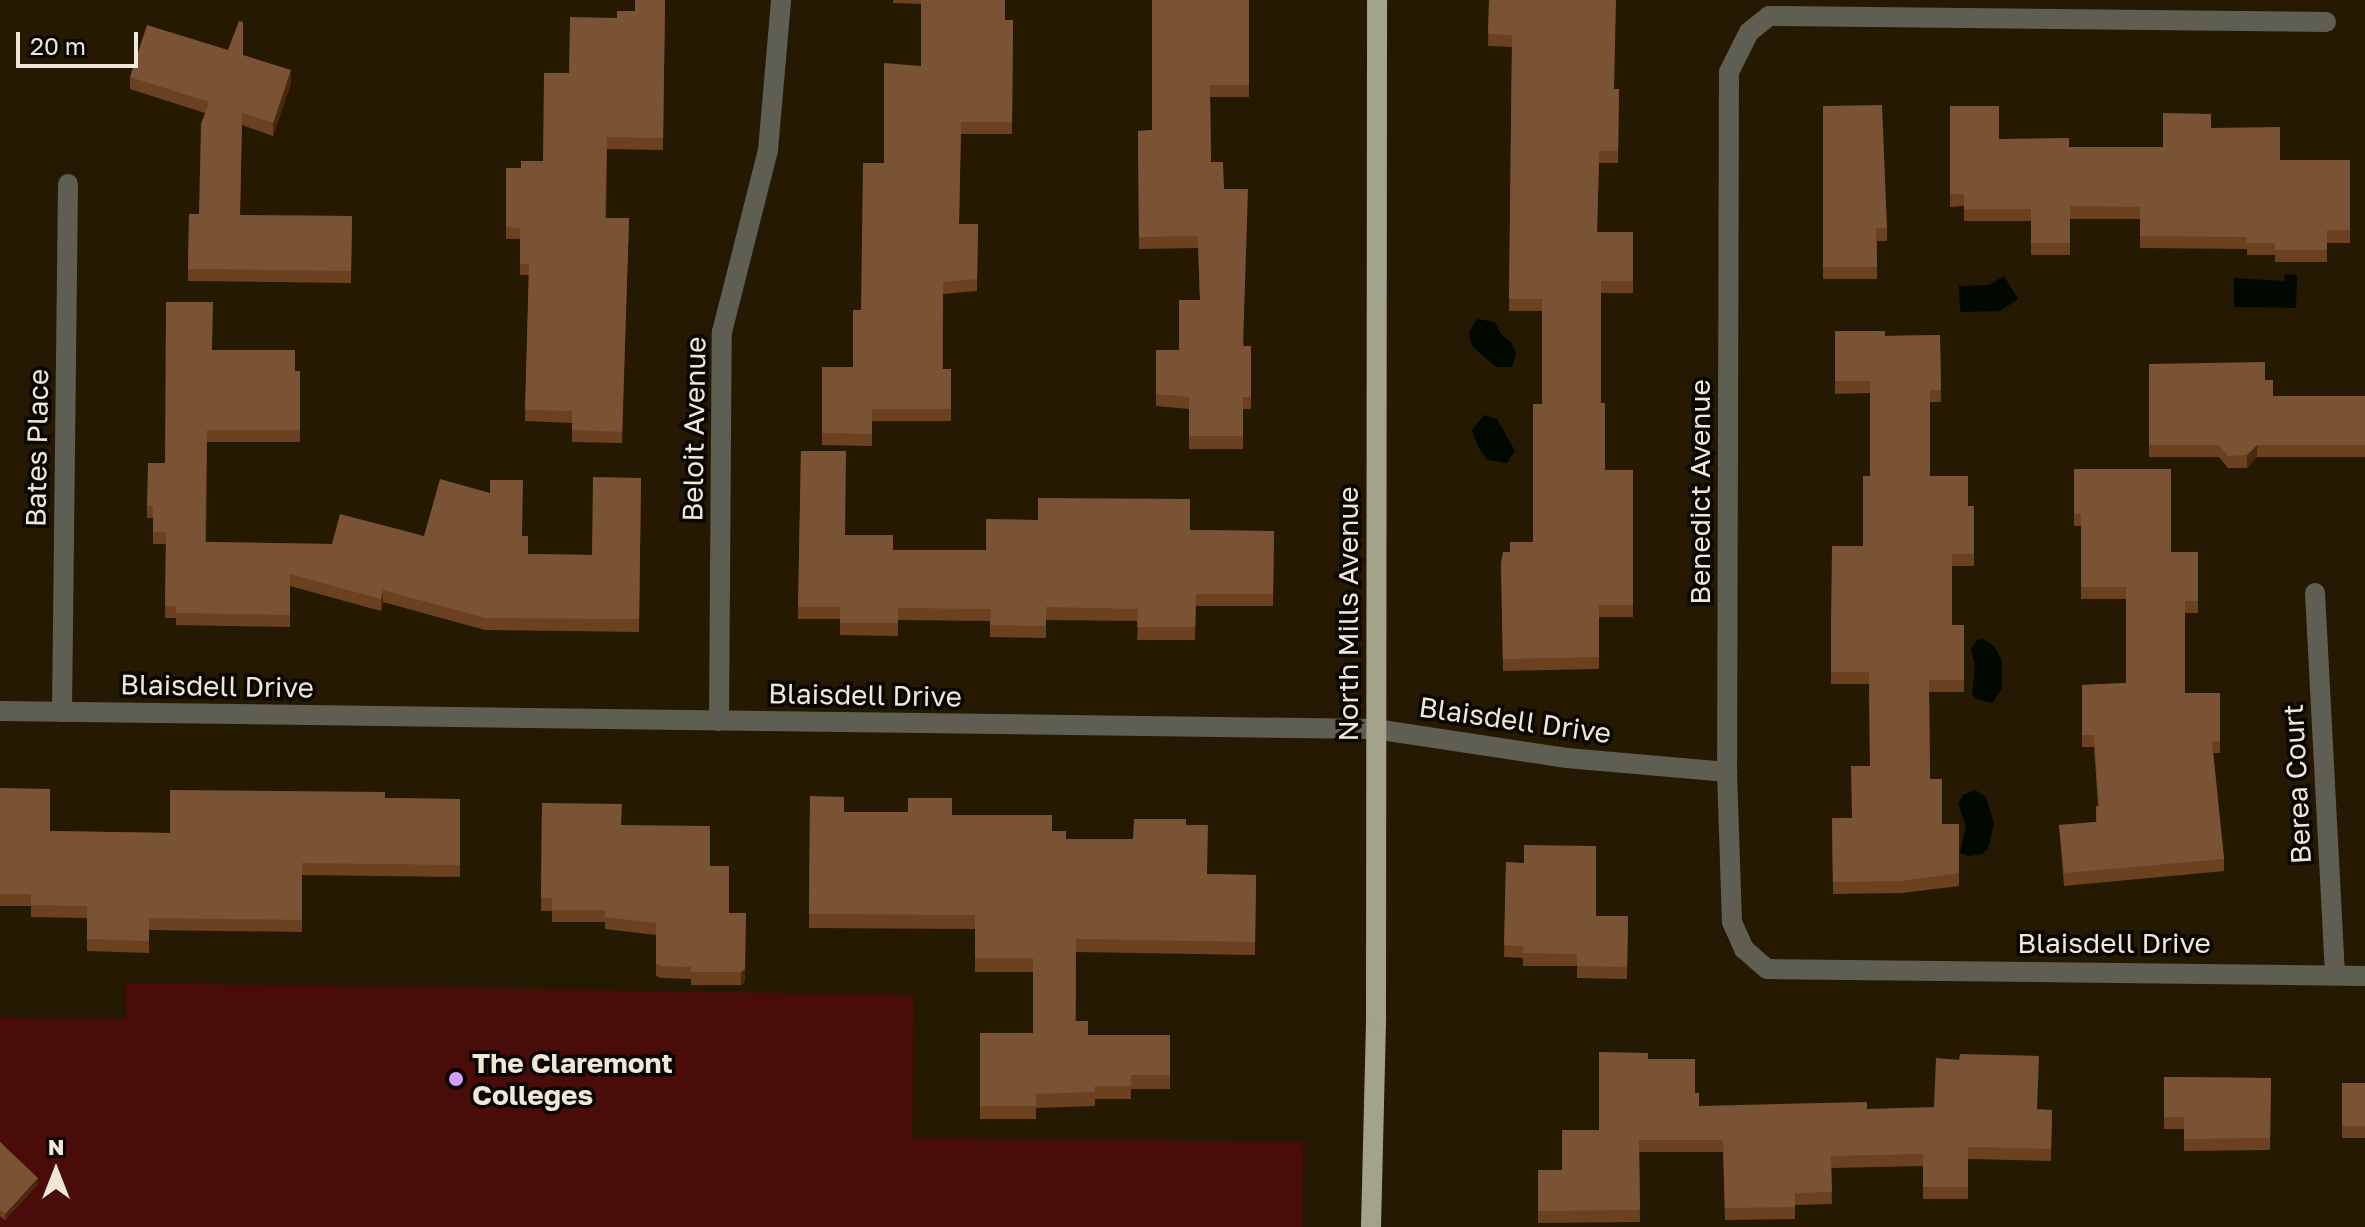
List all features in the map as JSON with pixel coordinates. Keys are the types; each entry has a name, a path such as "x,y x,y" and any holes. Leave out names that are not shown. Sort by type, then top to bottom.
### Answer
{"main road":[{"name":"North Mills Avenue","path":"1371,1227 1376,1016 1377,0"}],"street":[{"name":"Beloit Avenue","path":"719,721 722,332 768,150 781,0"},
{"name":"Benedict Avenue","path":"1767,969 1744,949 1732,922 1727,772 1729,72 1749,32 1769,16 1988,10"},
{"path":"1988,10 2326,22"},
{"name":"Bates Place","path":"62,712 68,184"},
{"name":"Berea Court","path":"2315,593 2335,973"},
{"name":"Blaisdell Drive","path":"0,711 1375,729 1567,758 1727,772"},
{"name":"Blaisdell Drive","path":"1767,969 2335,973 2365,976"}],"shaded area":[{"path":"2285,274 2297,275 2296,308 2234,307 2234,278 2284,281"},
{"path":"2004,276 2018,299 2000,311 1960,312 1959,286 1989,285"},
{"path":"1477,319 1495,322 1501,334 1511,342 1516,353 1512,367 1496,367 1472,346 1469,332"},
{"path":"1484,415 1497,419 1515,451 1507,463 1487,460 1478,447 1472,430"},
{"path":"1983,639 1995,647 2002,661 2002,689 1992,703 1976,699 1972,693 1975,666 1971,649 1977,640"},
{"path":"1975,790 1986,797 1994,823 1988,849 1982,854 1969,856 1960,853 1966,826 1958,804 1963,795"},
{"name":"The Claremont Colleges","path":"126,983 914,995 912,1138 1303,1142 1302,1227 0,1227 0,1018 126,1019"}],"building":[{"path":"635,0 665,0 663,138 607,137 605,218 629,218 622,432 572,430 572,411 525,410 529,264 520,264 520,228 506,227 506,168 521,168 521,161 543,161 544,73 569,73 570,17 617,18 617,11 635,11"},
{"path":"921,0 1005,0 1005,20 1013,20 1012,122 961,122 959,224 978,224 977,279 943,282 942,369 951,369 951,409 872,409 872,434 822,433 822,367 853,367 853,310 861,310 863,163 884,163 884,63 921,66"},
{"path":"1152,0 1249,0 1249,85 1210,85 1211,162 1223,162 1224,189 1248,189 1243,346 1251,346 1251,397 1243,397 1243,436 1189,436 1189,397 1156,394 1156,350 1179,350 1179,300 1200,300 1198,236 1139,237 1138,131 1152,130"},
{"path":"1489,0 1616,0 1614,89 1619,89 1618,151 1599,151 1597,232 1633,232 1633,281 1601,281 1601,403 1605,403 1605,470 1633,470 1633,605 1599,605 1599,657 1503,659 1503,552 1510,552 1510,542 1533,542 1533,404 1542,404 1542,299 1509,299 1512,35 1488,34"},
{"path":"239,21 243,22 243,55 291,70 273,123 242,113 240,215 352,216 351,271 188,269 189,214 199,214 201,124 209,102 130,77 147,25 228,50"},
{"path":"1882,105 1887,228 1876,228 1877,267 1823,267 1823,106"},
{"path":"1950,106 1999,106 1999,139 2069,138 2069,147 2163,147 2163,113 2211,114 2211,128 2280,127 2280,160 2350,160 2350,230 2327,230 2327,250 2275,250 2275,243 2247,243 2247,237 2140,236 2140,207 2070,206 2070,243 2031,243 2031,209 1964,209 1964,194 1950,194"},
{"path":"166,302 213,302 212,350 295,350 295,371 300,371 300,430 207,430 205,542 332,544 340,514 424,536 440,479 490,493 490,480 523,480 522,536 528,536 528,554 592,555 593,477 641,478 639,619 485,618 383,590 381,599 290,574 290,615 176,613 176,606 165,606 166,532 153,532 153,506 147,506 148,463 165,463"},
{"path":"1835,331 1885,331 1885,336 1940,335 1941,390 1930,390 1930,476 1968,476 1968,506 1974,506 1974,554 1952,554 1952,625 1964,625 1964,680 1929,680 1930,779 1942,779 1942,824 1959,824 1959,873 1902,881 1833,882 1832,818 1852,818 1851,766 1870,766 1869,672 1831,672 1832,546 1863,546 1863,476 1870,476 1870,381 1835,381"},
{"path":"2265,362 2265,380 2273,380 2273,396 2365,396 2365,445 2257,445 2247,455 2228,456 2219,445 2149,445 2149,364"},
{"path":"801,451 846,451 845,535 893,535 893,550 986,550 986,519 1038,520 1038,498 1190,499 1190,530 1274,531 1273,594 1196,594 1195,627 1137,627 1138,609 1046,607 1046,626 990,625 991,609 898,608 898,623 840,623 840,607 798,607"},
{"path":"2074,469 2171,469 2171,552 2198,552 2198,601 2185,601 2185,693 2220,693 2220,741 2212,741 2224,859 2064,873 2059,825 2097,822 2096,806 2099,806 2094,735 2082,735 2082,685 2126,683 2126,587 2081,587 2081,514 2074,514"},
{"path":"0,788 50,789 50,831 170,833 170,790 385,792 385,798 460,799 460,865 302,863 302,920 149,918 149,941 87,939 87,906 31,905 31,894 0,894"},
{"path":"810,796 844,797 844,812 908,812 908,798 952,798 952,815 1052,815 1052,831 1066,831 1066,839 1133,839 1134,819 1186,819 1186,825 1208,825 1207,874 1256,875 1255,942 1076,939 1075,1021 1088,1021 1088,1035 1170,1035 1170,1075 1131,1075 1131,1086 1095,1086 1095,1092 1036,1094 1036,1106 980,1106 980,1033 1033,1033 1033,958 975,958 975,915 809,914"},
{"path":"542,803 622,804 621,825 710,826 710,866 729,866 729,913 746,913 745,969 741,972 691,972 691,967 661,966 656,964 656,923 605,917 605,910 552,910 552,898 541,898"},
{"path":"1524,845 1596,846 1596,916 1628,916 1627,967 1577,966 1577,954 1523,953 1523,946 1504,945 1506,862 1524,863"},
{"path":"1599,1052 1648,1053 1648,1059 1695,1059 1695,1093 1699,1093 1699,1106 1867,1102 1867,1109 1934,1107 1936,1058 1959,1060 1960,1054 2039,1056 2037,1109 2052,1110 2051,1149 1968,1147 1968,1187 1923,1187 1923,1154 1831,1156 1832,1192 1795,1193 1795,1207 1725,1208 1723,1140 1639,1140 1640,1210 1538,1211 1538,1170 1562,1170 1562,1130 1599,1130"},
{"path":"2164,1077 2271,1078 2270,1138 2184,1139 2184,1117 2164,1117"},
{"path":"2342,1083 2365,1083 2365,1126 2342,1126"},
{"path":"0,1142 38,1178 5,1214 0,1210"}],"place":[{"name":"The Claremont Colleges","path":"456,1079"}]}
